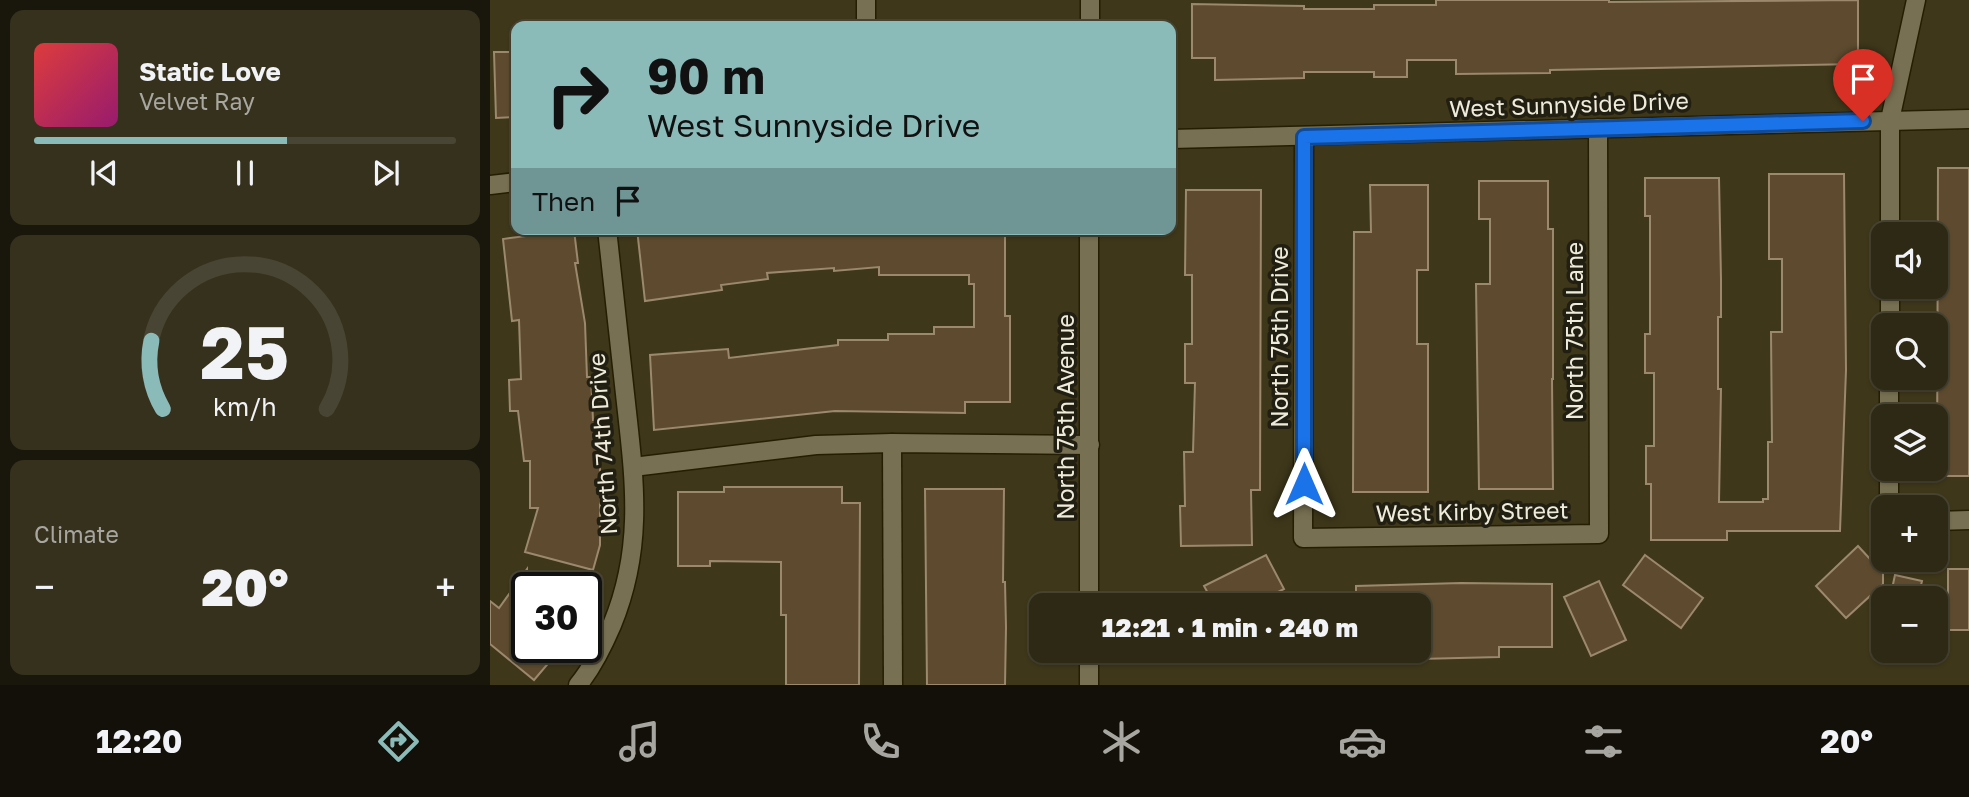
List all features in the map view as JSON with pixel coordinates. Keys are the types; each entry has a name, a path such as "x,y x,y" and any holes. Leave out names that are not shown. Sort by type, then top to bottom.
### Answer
{"street":[{"path":"866,0 866,21"},
{"path":"1090,0 1090,21"},
{"path":"1890,222 1890,120 1916,0"},
{"name":"West Sunnyside Drive","path":"1176,139 1969,119"},
{"name":"North 75th Lane","path":"1598,128 1600,534"},
{"name":"North 75th Drive","path":"1303,538 1304,137"},
{"path":"490,185 511,183"},
{"name":"North 74th Drive","path":"578,685 589,672 607,638 623,598 630,572 636,508 608,235"},
{"name":"North 75th Avenue","path":"1089,235 1089,593"},
{"path":"892,443 894,685"},
{"path":"633,467 816,445 1090,445"},
{"path":"1948,521 1969,520"},
{"name":"West Kirby Street","path":"1303,538 1600,534"},
{"path":"1089,663 1089,685"}],"building":[{"path":"1436,0 1858,0 1858,64 1456,74 1456,60 1407,60 1407,77 1374,77 1374,72 1304,72 1304,78 1215,80 1215,58 1192,58 1192,4 1374,9 1374,5 1436,5"},
{"path":"494,52 511,52 511,117 496,118"},
{"path":"1938,168 1969,168 1969,476 1948,476 1948,404 1937,404 1937,390 1948,390 1948,313 1938,313 1938,299 1948,299 1948,222 1938,222"},
{"path":"1769,174 1844,174 1846,370 1840,531 1727,531 1727,540 1651,540 1651,484 1646,484 1646,446 1654,446 1654,373 1645,373 1645,334 1650,334 1650,216 1645,216 1645,178 1719,178 1719,502 1763,502 1763,499 1768,499 1768,442 1772,442 1771,332 1782,332 1782,259 1769,259"},
{"path":"1479,181 1548,181 1548,229 1553,229 1553,489 1479,489 1476,284 1490,284 1490,219 1479,219"},
{"path":"1370,185 1428,185 1428,270 1417,270 1417,344 1428,344 1428,492 1353,492 1354,232 1371,232"},
{"path":"1186,190 1261,190 1260,490 1251,490 1252,545 1181,546 1180,506 1185,506 1184,452 1193,452 1195,383 1185,383 1185,344 1192,344 1192,275 1185,275"},
{"path":"535,235 575,235 578,263 575,263 585,323 587,377 591,377 593,420 600,466 600,545 593,570 525,552 538,508 530,508 530,461 524,461 518,411 510,411 509,380 521,379 519,320 512,321 503,239"},
{"path":"638,235 1005,235 1005,316 1010,316 1010,402 965,402 965,413 835,411 654,430 650,355 728,349 729,358 838,345 838,340 888,340 888,334 934,334 934,327 974,327 974,284 969,284 969,275 879,275 879,267 834,271 834,268 767,273 768,279 721,285 722,290 645,301"},
{"path":"724,487 842,487 842,503 860,503 859,685 786,685 786,615 781,615 781,562 710,561 710,566 678,566 678,492 724,492"},
{"path":"925,489 1004,489 1005,685 927,685"},
{"path":"1858,546 1871,560 1871,572 1883,573 1883,584 1871,586 1871,595 1846,618 1816,586"},
{"path":"1266,555 1284,589 1276,593 1208,593 1204,586"},
{"path":"1645,555 1703,598 1681,628 1623,585"},
{"path":"1948,569 1969,569 1969,630 1948,630"},
{"path":"1895,575 1922,581 1921,586 1893,586"},
{"path":"1599,581 1626,640 1591,656 1564,597"},
{"path":"1552,584 1552,647 1499,647 1499,657 1431,659 1431,593 1356,593 1356,586"},
{"path":"511,591 511,661 490,644 490,601 499,608"},
{"path":"513,663 549,663 534,680"}],"route":[{"path":"1304,484 1304,137 1863,121"}]}
